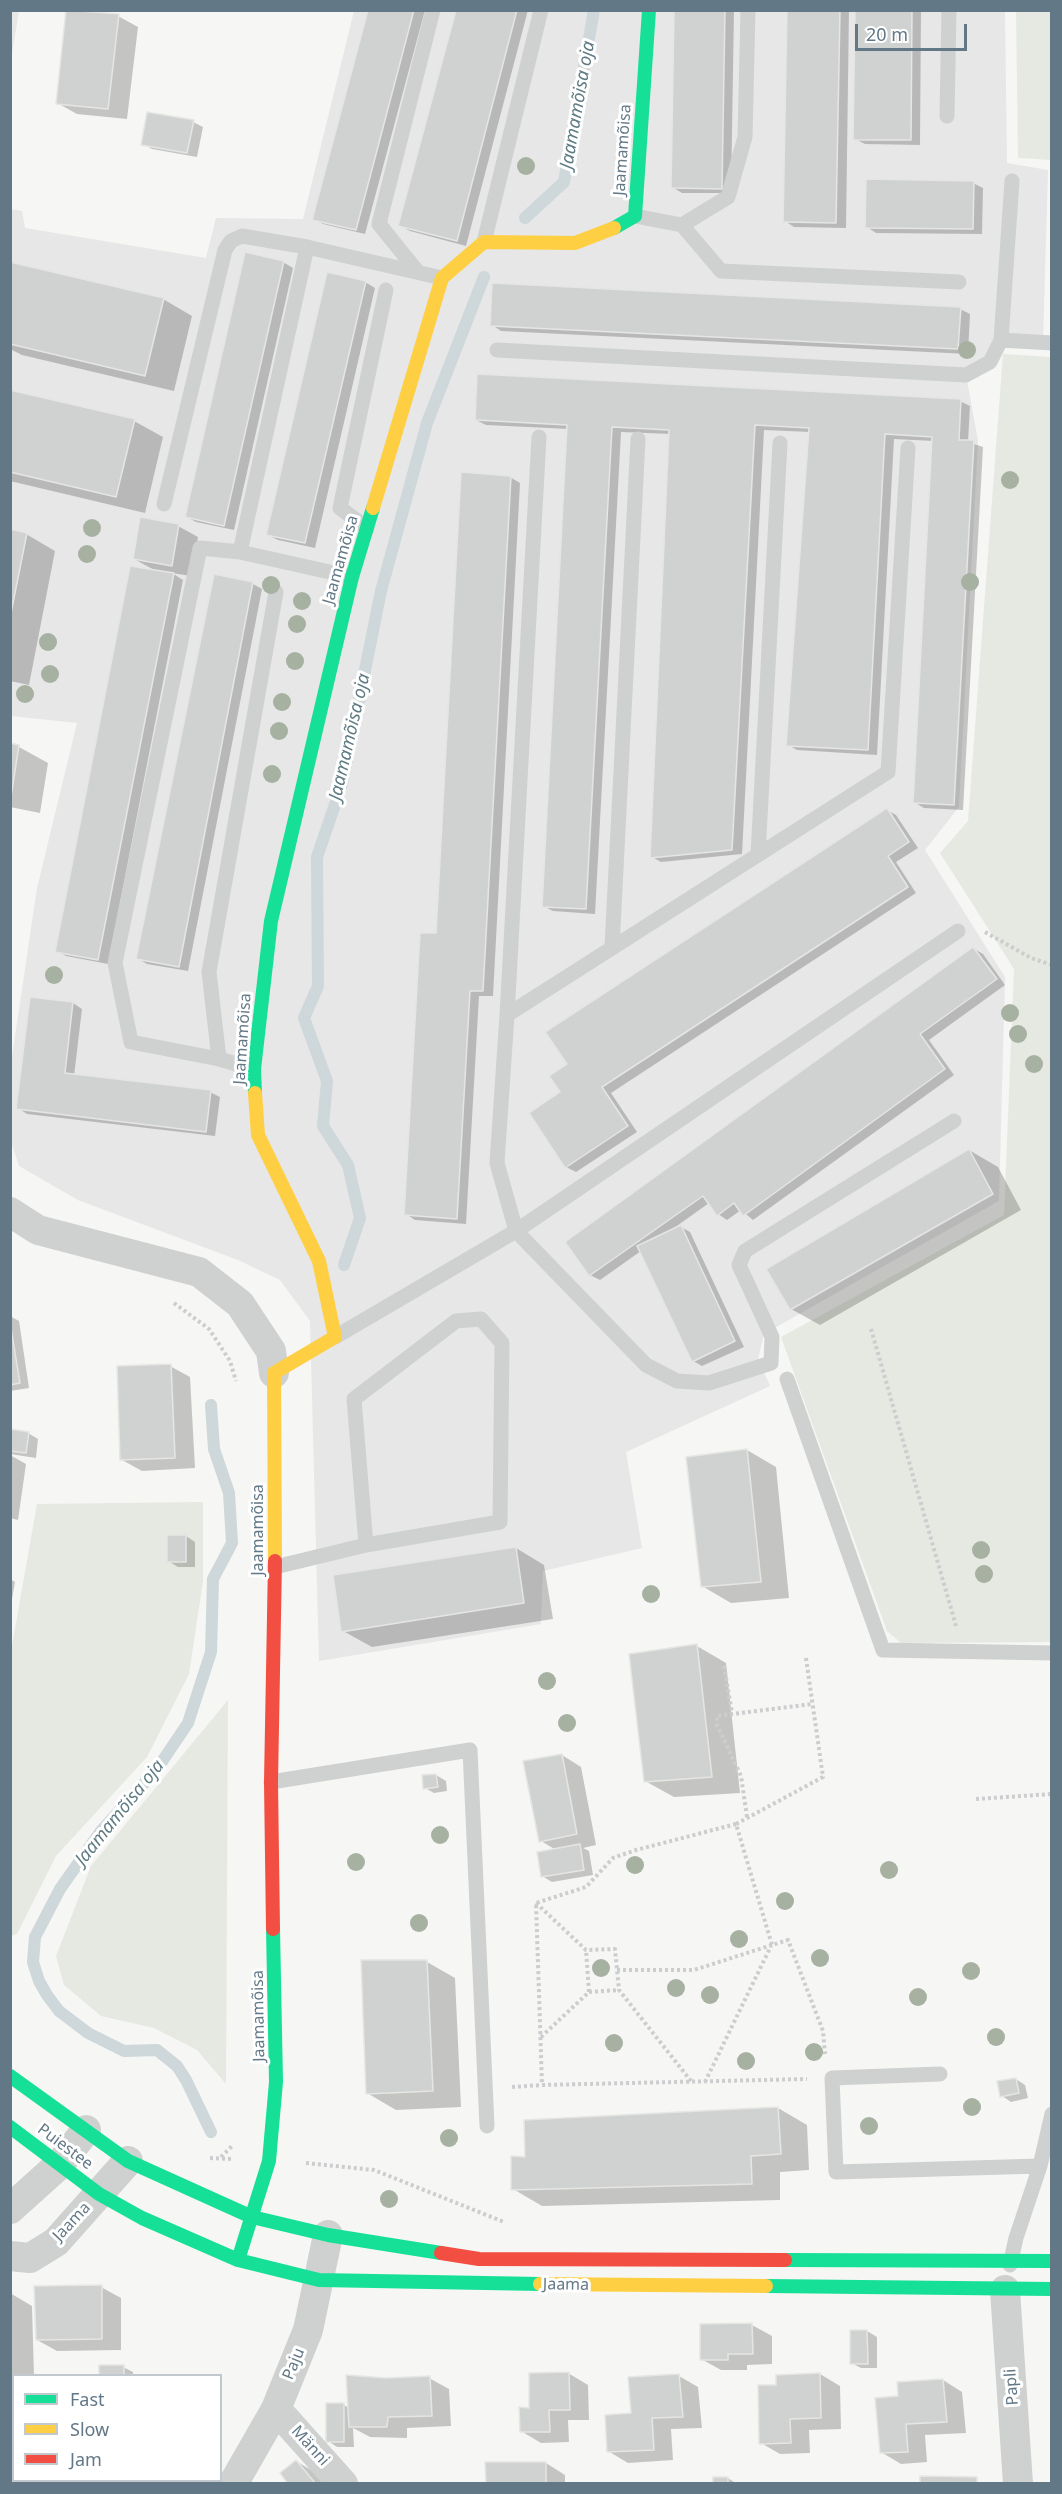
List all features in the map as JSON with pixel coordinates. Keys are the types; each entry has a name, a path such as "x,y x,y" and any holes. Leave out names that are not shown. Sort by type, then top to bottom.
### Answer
{"street":[{"name":"Jaamamõisa","path":"484,242 575,243 609,231 635,216 649,10"},
{"path":"442,278 484,242"},
{"name":"Jaamamõisa","path":"335,1337 319,1261 258,1135 254,1069 271,921 352,577 442,278"},
{"path":"10,1212 38,1230 199,1272 240,1304 271,1351 274,1373 335,1337"},
{"name":"Jaamamõisa","path":"238,2260 269,2162 276,2082 271,1782 275,1567 274,1373"},
{"name":"Jaama","path":"10,2076 128,2161 252,2217 328,2235 479,2259 1008,2275 1052,2289"},
{"name":"Puiestee","path":"10,2127 99,2194"},
{"path":"10,2208 60,2164 86,2130"},
{"name":"Jaama","path":"10,2256 30,2258 56,2242 128,2161"},
{"name":"Jaama","path":"99,2194 142,2218 238,2260 319,2280 414,2283 1008,2275 1052,2261"},
{"name":"Paju","path":"233,2484 276,2409 308,2330 328,2235"},
{"name":"Papli","path":"1008,2275 1018,2484"},
{"name":"Männi","path":"276,2409 343,2484"}],"lane":[{"path":"417,271 379,224 433,10"},
{"path":"484,242 541,10"},
{"path":"682,225 728,197 745,137 748,10"},
{"path":"947,116 949,10"},
{"path":"497,350 966,375 990,362 1001,340 1012,182"},
{"path":"635,216 682,225 722,271 959,282"},
{"path":"164,504 225,250 231,241 242,236 307,247 442,278"},
{"path":"240,552 307,247"},
{"path":"367,528 340,508 386,290"},
{"path":"1001,340 1052,343"},
{"path":"539,437 497,1163 516,1231 646,1365 677,1381 709,1383 771,1363 772,1337 739,1265 745,1251 954,1121"},
{"path":"612,947 638,440"},
{"path":"758,855 780,442"},
{"path":"507,1015 888,772 908,448"},
{"path":"254,1069 219,1059 130,1042 115,963 200,548 240,552 352,577"},
{"path":"219,1059 209,972 276,592"},
{"path":"335,1337 516,1231 958,931"},
{"path":"275,1567 366,1545 500,1522 502,1343 481,1319 456,1321 354,1399 366,1545"},
{"path":"787,1379 883,1650 1052,1653"},
{"path":"271,1782 470,1750 487,2126"},
{"path":"940,2074 832,2078 836,2172 1040,2166"},
{"path":"1008,2275 1016,2238 1040,2166 1052,2114"}],"path":[{"path":"958,931 980,930 1031,958 1052,965"},
{"path":"171,1300 209,1329 231,1361 239,1391"},
{"path":"871,1329 963,1653"},
{"path":"536,1903 586,1887 613,1858 736,1824 823,1777 806,1658"},
{"path":"724,1666 732,1713"},
{"path":"747,1818 741,1776 717,1725 717,1716 812,1704"},
{"path":"976,1799 1052,1794"},
{"path":"705,2082 771,1945 736,1824"},
{"path":"536,1903 586,1950 589,1992"},
{"path":"536,1903 542,2085 832,2078 825,2056 823,2031 788,1941 694,1970 617,1970"},
{"path":"586,1950 615,1949 619,1990 691,2082"},
{"path":"540,2038 589,1992 619,1990"},
{"path":"221,2157 237,2139"},
{"path":"298,2164 317,2163 374,2170 509,2224"}],"shaded area":[{"path":"10,11 19,11 11,60"},
{"path":"354,11 1005,11 1007,163 1048,170 1043,343 1001,340 990,362 966,375 978,441 959,807 925,850 1005,977 999,1201 764,1334 758,1359 770,1386 626,1452 642,1548 543,1571 541,1624 319,1661 310,1321 280,1280 238,1260 78,1200 19,1166 11,1142 11,1063 37,888 77,723 11,716 10,209 22,211 25,228 206,258 216,218 303,219"},
{"path":"1016,11 1051,11 1051,160 1018,158"},
{"path":"1003,354 1051,357 1051,1642 901,1643 887,1631 781,1337 1004,1215 1014,969 940,853 968,821"},
{"path":"203,1502 203,1581 189,1674 147,1757 56,1856 17,1934 11,1936 11,1651 37,1504"},
{"path":"228,1700 226,2084 197,2050 154,2028 101,2016 64,1985 56,1956 91,1866"}],"building":[{"path":"66,10 119,14 108,109 56,104"},
{"path":"368,10 414,10 356,230 312,220"},
{"path":"456,10 517,10 457,241 398,226"},
{"path":"674,10 725,10 722,189 671,188"},
{"path":"787,10 840,10 836,223 783,222"},
{"path":"855,10 912,10 911,140 853,140"},
{"path":"147,112 194,120 187,153 141,145"},
{"path":"866,179 974,181 973,229 865,228"},
{"path":"245,252 284,261 224,526 185,517"},
{"path":"10,262 164,298 145,376 10,344"},
{"path":"327,272 366,281 305,543 266,535"},
{"path":"492,283 961,307 958,349 490,326"},
{"path":"477,374 961,399 959,440 974,440 954,805 913,803 932,437 885,434 868,750 786,746 809,428 755,425 732,850 650,858 669,430 612,427 586,909 542,907 567,425 475,420"},
{"path":"10,390 135,419 116,497 10,472"},
{"path":"461,472 511,476 483,991 470,991 457,1219 404,1215 420,933 436,933"},
{"path":"140,517 179,524 172,566 133,559"},
{"path":"10,529 27,533 10,618"},
{"path":"130,566 174,573 98,960 55,952"},
{"path":"214,574 253,582 179,967 136,959"},
{"path":"10,743 19,745 11,797 10,797"},
{"path":"887,808 909,842 888,856 908,887 602,1087 628,1126 565,1168 529,1113 560,1092 549,1076 567,1064 545,1032"},
{"path":"973,947 997,979 920,1034 945,1069 743,1216 734,1203 717,1216 703,1196 589,1276 565,1242"},
{"path":"30,997 73,1002 65,1073 211,1090 206,1132 16,1109"},
{"path":"969,1149 993,1194 790,1310 766,1269"},
{"path":"681,1225 735,1341 692,1362 637,1246"},
{"path":"10,1322 20,1383 10,1385"},
{"path":"171,1364 175,1458 120,1460 117,1366"},
{"path":"10,1429 29,1432 26,1453 10,1451"},
{"path":"747,1449 761,1582 701,1587 686,1457"},
{"path":"167,1535 186,1535 186,1562 167,1562"},
{"path":"516,1547 524,1603 341,1632 333,1575"},
{"path":"697,1644 712,1777 644,1782 629,1654"},
{"path":"562,1754 577,1834 539,1842 523,1761"},
{"path":"436,1774 438,1787 423,1789 422,1775"},
{"path":"580,1844 584,1870 541,1877 537,1852"},
{"path":"361,1960 427,1960 433,2091 366,2094"},
{"path":"1016,2078 1019,2093 1000,2097 997,2081"},
{"path":"778,2107 781,2154 751,2156 752,2184 511,2190 511,2156 525,2157 524,2120"},
{"path":"102,2285 102,2339 36,2340 34,2286"},
{"path":"752,2323 753,2354 728,2354 728,2360 700,2360 700,2324"},
{"path":"850,2330 867,2330 868,2364 850,2364"},
{"path":"99,2365 124,2365 124,2374 99,2374"},
{"path":"569,2372 570,2410 549,2410 550,2432 520,2432 519,2407 529,2408 529,2373"},
{"path":"820,2373 821,2418 790,2419 791,2443 759,2444 758,2385 776,2385 776,2375"},
{"path":"679,2374 683,2417 652,2418 654,2450 607,2452 605,2415 631,2413 628,2377"},
{"path":"346,2375 386,2378 430,2376 432,2416 388,2417 387,2427 349,2427"},
{"path":"943,2379 947,2422 906,2424 908,2452 880,2453 875,2398 898,2396 897,2382"},
{"path":"10,2392 12,2392 12,2434 10,2434"},
{"path":"326,2403 344,2403 344,2442 326,2442"},
{"path":"296,2460 316,2484 288,2484 280,2473"},
{"path":"485,2462 546,2462 546,2484 486,2484"},
{"path":"920,2476 977,2477 977,2484 920,2484"},
{"path":"713,2477 728,2477 728,2484 713,2484"}],"waterway":[{"name":"Jaamamõisa oja","path":"525,218 564,182 594,10"},
{"name":"Jaamamõisa oja","path":"344,1265 360,1218 348,1165 323,1126 327,1081 304,1018 318,986 317,857 342,784 381,591 427,423 484,277"},
{"name":"Jaamamõisa oja","path":"211,1405 214,1449 229,1493 232,1543 213,1579 211,1652 188,1723 157,1769 101,1831 60,1889 35,1937 33,1962 39,1981 59,2011 88,2033 124,2051 157,2050 177,2066 211,2132"}],"traffic: fast":[{"path":"614,228 635,216 649,10"},
{"path":"255,1093 254,1069 271,921 352,577 373,508"},
{"path":"238,2260 269,2161 276,2082 273,1929"},
{"path":"10,2076 128,2161 252,2217 328,2235 441,2253"},
{"path":"10,2127 99,2194 142,2218 238,2260 319,2280 540,2284"},
{"path":"785,2260 1052,2261"},
{"path":"766,2286 1052,2289"}],"traffic: slow":[{"path":"373,508 442,278 484,242 575,243 614,228"},
{"path":"255,1093 258,1135 319,1261 335,1337 274,1373 275,1561"},
{"path":"540,2284 766,2286"}],"traffic: jam":[{"path":"273,1929 271,1782 275,1561"},
{"path":"441,2253 479,2259 785,2260"}]}
